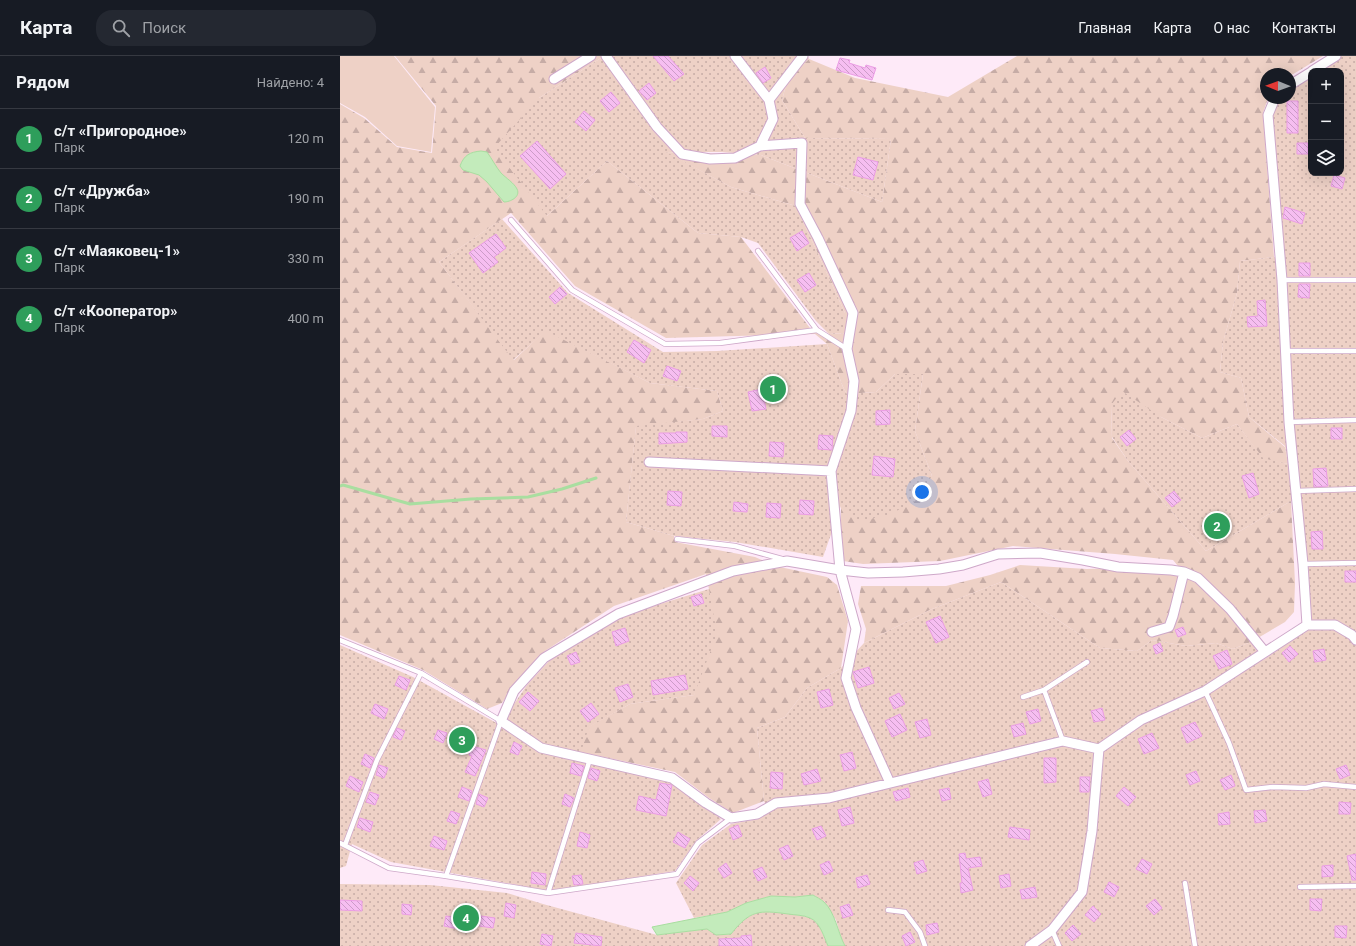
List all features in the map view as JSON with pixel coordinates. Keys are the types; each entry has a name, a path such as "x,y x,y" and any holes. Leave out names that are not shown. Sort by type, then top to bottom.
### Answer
{"street":[{"path":"554,79 592,56"},
{"path":"606,56 657,127 682,154 710,159 735,158 760,146 802,144 800,204 818,238 853,313 847,349 854,381 851,411 831,471 840,570 856,629 846,678 856,708 890,783"},
{"path":"735,56 769,100 773,119 760,146"},
{"path":"769,100 803,56"},
{"path":"1316,68 1336,56"},
{"path":"1296,80 1308,73"},
{"path":"1272,104 1268,115 1282,280 1289,422 1303,564 1307,625"},
{"path":"649,462 831,471"},
{"path":"1265,652 1230,609 1198,578 1184,572 1118,567 1040,554 998,554 939,569 910,572 868,573 787,561 733,571 618,614 544,658 514,691 501,721 542,748 672,778 706,803 731,818 757,814 776,803 829,798 1062,741 1099,749 1141,720 1205,691 1307,625 1335,625 1352,635 1356,640"},
{"path":"1152,632 1169,627 1184,572"},
{"path":"1030,946 1052,930 1082,892 1092,831 1099,749"}],"lane":[{"path":"511,220 572,290 665,344 720,343 817,330"},
{"path":"758,251 817,330 847,349"},
{"path":"1282,280 1356,280"},
{"path":"1285,352 1356,351"},
{"path":"1289,422 1356,420"},
{"path":"1296,491 1356,489"},
{"path":"677,539 735,546 787,561"},
{"path":"1303,564 1356,563"},
{"path":"340,640 421,673 501,721 446,876"},
{"path":"1023,697 1044,690 1087,662"},
{"path":"345,845 377,760 421,673"},
{"path":"1044,690 1062,741"},
{"path":"1205,691 1229,743 1246,790 1273,787 1306,788 1324,784 1356,787"},
{"path":"548,893 590,760"},
{"path":"340,843 389,868 548,893 677,874 698,843 731,818"},
{"path":"1185,883 1195,946"},
{"path":"1300,887 1356,886"},
{"path":"888,910 905,912 920,932 926,946"},
{"path":"1052,930 1059,946"}],"green space":[{"path":"340,56 394,56 435,107 431,152 397,146 365,117 340,103"},
{"path":"395,56 604,56 539,98 547,216 607,161 698,233 741,237 810,328 829,334 845,333 845,313 796,206 731,187 665,152 761,155 882,202 891,139 805,138 782,100 788,78 809,59 855,78 948,97 1017,56 1323,56 1296,72 1296,68 1260,68 1260,104 1266,104 1263,113 1274,257 1240,261 1237,293 1223,342 1220,372 1241,378 1249,417 1285,447 1288,464 1263,459 1237,424 1202,438 1161,417 1111,405 1112,438 1128,461 1206,551 1291,501 1295,583 1294,612 1285,622 1251,642 1233,649 1216,643 1186,646 1152,640 1137,651 1100,648 1001,582 932,609 864,643 866,629 858,604 861,586 946,586 990,575 1020,565 1087,569 1178,566 1173,560 1013,546 940,561 863,564 843,561 841,554 841,506 932,476 915,431 923,374 895,374 876,392 847,394 827,344 815,334 666,338 575,286 511,213 439,262 514,360 546,330 650,383 717,391 723,411 703,419 636,427 626,522 674,536 675,542 755,557 775,566 827,577 837,585 848,621 841,668 807,688 785,717 757,728 764,801 733,813 709,798 675,772 580,752 588,727 630,704 694,695 709,589 706,574 614,606 545,651 502,703 487,709 423,670 340,635 340,104 364,118 397,147 432,153 436,106"},
{"path":"604,56 808,56 809,59 788,78 782,100 805,138 891,139 882,202 761,155 721,152 666,152 731,187 796,206 845,313 845,333 829,334 816,321 758,243 741,237 698,233 607,161 547,216 494,148 539,98"},
{"path":"1331,56 1356,56 1356,946 845,946 836,920 825,902 813,895 795,897 771,896 746,903 727,912 694,918 676,883 702,845 731,824 758,819 769,811 764,801 757,728 785,717 807,688 841,668 864,643 932,609 1001,582 1100,648 1137,651 1152,640 1186,646 1216,643 1233,649 1251,642 1263,660 1311,628 1301,501 1291,501 1206,551 1128,461 1112,437 1111,405 1122,391 1161,417 1202,438 1237,424 1263,458 1288,464 1285,446 1249,417 1241,378 1220,372 1223,342 1237,293 1240,261 1274,257 1283,259 1271,116 1276,104 1296,104 1296,86 1308,79 1308,176 1344,176 1344,68 1326,68 1330,66"},
{"path":"502,219 568,293 663,352 717,351 827,344 847,394 876,392 895,374 923,374 915,431 932,476 915,501 889,515 856,522 841,506 823,557 735,542 674,536 626,522 636,426 703,419 723,411 717,391 650,383 546,331 513,360 439,262"},
{"path":"709,589 717,634 694,695 630,704 589,727 578,761 674,781 721,819 697,840 675,871 550,891 391,862 352,844 346,866 340,868 340,645 413,677 502,726 510,710 527,685 549,661 621,616"},
{"path":"340,884 430,885 507,893 657,935 707,929 716,935 731,934 744,920 750,916 762,912 799,915 810,918 816,923 828,946 340,946"}],"shaded area":[{"path":"474,152 487,152 501,173 516,187 518,194 516,197 504,202 479,175 463,170 460,166 463,159"},
{"path":"813,895 828,906 834,917 845,946 828,946 819,926 810,918 770,912 762,912 750,916 744,920 731,934 716,935 707,929 657,935 652,927 727,912 746,903 771,896 795,897"}],"building":[{"path":"653,56 668,56 684,74 674,81"},
{"path":"840,58 850,60 849,63 865,68 866,65 876,68 872,80 836,70"},
{"path":"765,67 771,78 763,83 756,73"},
{"path":"649,83 656,93 647,100 639,91"},
{"path":"611,92 620,103 609,112 600,101"},
{"path":"1296,101 1298,101 1298,133 1287,133 1287,104 1296,104"},
{"path":"584,111 595,120 586,131 575,122"},
{"path":"537,141 566,174 550,189 520,156"},
{"path":"1297,143 1308,143 1308,154 1297,154"},
{"path":"858,157 878,162 873,180 853,175"},
{"path":"1334,176 1345,178 1342,189 1331,186"},
{"path":"1285,207 1305,213 1302,224 1283,218"},
{"path":"802,231 809,243 797,251 790,238"},
{"path":"496,234 506,248 494,257 498,262 483,273 469,253"},
{"path":"1299,263 1310,263 1310,276 1299,276"},
{"path":"809,273 816,285 805,292 797,280"},
{"path":"1299,284 1310,284 1309,298 1298,297"},
{"path":"560,287 567,294 555,304 549,297"},
{"path":"1265,300 1267,326 1248,327 1247,317 1258,316 1257,301"},
{"path":"634,340 651,350 644,363 627,352"},
{"path":"667,366 681,371 677,381 663,376"},
{"path":"762,389 766,409 752,411 748,392"},
{"path":"890,410 890,424 876,425 876,411"},
{"path":"712,426 727,426 727,437 712,436"},
{"path":"1331,428 1342,428 1342,439 1331,439"},
{"path":"1129,430 1136,439 1127,446 1120,437"},
{"path":"687,432 687,442 659,444 659,433"},
{"path":"819,435 833,436 832,450 818,449"},
{"path":"770,442 784,443 783,457 769,456"},
{"path":"874,456 895,459 893,477 872,475"},
{"path":"1326,468 1328,486 1314,487 1313,469"},
{"path":"1253,473 1259,494 1249,498 1242,476"},
{"path":"668,491 682,492 681,506 667,505"},
{"path":"1174,491 1181,500 1172,507 1165,498"},
{"path":"800,500 814,501 813,515 799,514"},
{"path":"734,502 748,504 747,512 733,511"},
{"path":"767,503 781,504 780,518 766,517"},
{"path":"1322,531 1323,549 1312,549 1311,532"},
{"path":"1345,571 1356,571 1356,582 1345,582"},
{"path":"701,594 704,603 694,606 691,597"},
{"path":"940,616 949,637 936,643 926,622"},
{"path":"1183,627 1186,634 1178,637 1175,630"},
{"path":"625,628 629,641 616,646 612,632"},
{"path":"1160,643 1163,651 1156,654 1153,646"},
{"path":"1290,646 1298,654 1289,662 1282,653"},
{"path":"1324,649 1326,660 1315,662 1313,651"},
{"path":"1227,650 1232,664 1219,669 1213,656"},
{"path":"576,652 580,662 571,665 567,656"},
{"path":"869,667 874,683 858,688 853,672"},
{"path":"685,675 688,689 653,695 651,681"},
{"path":"399,676 410,680 406,690 395,685"},
{"path":"628,684 633,697 620,702 615,688"},
{"path":"829,689 833,705 821,708 817,692"},
{"path":"528,692 539,701 530,711 519,702"},
{"path":"899,693 905,704 894,709 889,698"},
{"path":"591,703 599,714 588,722 580,711"},
{"path":"375,704 388,709 384,719 371,713"},
{"path":"1102,708 1105,720 1094,722 1091,711"},
{"path":"1038,709 1041,721 1030,724 1026,712"},
{"path":"900,714 907,730 892,737 885,721"},
{"path":"927,719 931,735 920,738 915,722"},
{"path":"1195,722 1202,736 1187,743 1181,728"},
{"path":"1023,723 1026,734 1014,737 1011,726"},
{"path":"397,728 405,731 401,740 393,737"},
{"path":"438,730 447,733 443,743 434,739"},
{"path":"1152,733 1159,748 1144,754 1138,739"},
{"path":"514,742 522,746 518,755 510,752"},
{"path":"472,746 486,750 475,776 465,772 472,756 469,755"},
{"path":"852,752 856,768 844,771 840,755"},
{"path":"365,754 374,758 370,768 361,764"},
{"path":"1044,758 1056,758 1056,782 1044,783"},
{"path":"572,763 584,766 581,776 570,773"},
{"path":"379,765 388,768 384,778 376,775"},
{"path":"1346,765 1350,775 1340,779 1336,769"},
{"path":"591,768 600,771 597,781 588,778"},
{"path":"817,769 821,781 804,785 801,774"},
{"path":"1196,771 1200,781 1190,785 1186,775"},
{"path":"771,772 783,773 782,789 770,788"},
{"path":"1231,775 1235,786 1225,790 1220,780"},
{"path":"350,776 363,782 359,792 346,786"},
{"path":"1080,777 1090,777 1089,792 1080,792"},
{"path":"988,779 992,794 983,797 978,782"},
{"path":"660,783 672,785 666,816 636,810 639,796 656,800"},
{"path":"462,787 472,791 469,801 458,797"},
{"path":"1124,787 1136,797 1128,806 1116,796"},
{"path":"908,788 910,797 896,801 893,792"},
{"path":"949,788 951,799 942,801 939,790"},
{"path":"370,792 379,795 375,805 366,802"},
{"path":"479,794 488,798 484,807 476,804"},
{"path":"565,794 574,798 570,807 562,804"},
{"path":"1339,802 1351,803 1350,814 1339,814"},
{"path":"850,807 854,823 842,826 838,810"},
{"path":"1265,810 1267,821 1255,823 1254,811"},
{"path":"451,811 460,814 456,824 447,821"},
{"path":"1229,812 1230,824 1219,825 1218,814"},
{"path":"360,818 373,822 370,832 357,827"},
{"path":"738,825 742,836 733,840 729,829"},
{"path":"821,826 826,836 817,840 812,829"},
{"path":"1010,827 1030,830 1029,840 1008,837"},
{"path":"580,832 590,835 587,848 577,846"},
{"path":"678,832 690,839 685,848 673,842"},
{"path":"434,836 447,841 444,850 430,846"},
{"path":"788,845 793,856 784,860 779,849"},
{"path":"965,853 966,859 980,857 982,866 968,868 973,890 961,893 960,883 962,883 959,854"},
{"path":"1356,854 1356,880 1352,880 1347,856"},
{"path":"1142,859 1152,864 1147,874 1136,869"},
{"path":"923,860 927,871 917,874 914,863"},
{"path":"829,861 833,871 824,875 820,865"},
{"path":"726,863 732,873 724,878 718,869"},
{"path":"1333,865 1333,876 1322,877 1322,866"},
{"path":"762,867 767,877 758,881 753,871"},
{"path":"532,872 546,874 545,885 531,883"},
{"path":"1009,874 1011,886 1001,888 999,876"},
{"path":"581,875 583,884 574,885 572,876"},
{"path":"867,875 870,884 858,888 856,878"},
{"path":"690,876 699,883 693,891 684,883"},
{"path":"1109,882 1119,887 1114,897 1104,892"},
{"path":"1035,887 1037,897 1022,899 1020,890"},
{"path":"1155,899 1162,908 1154,915 1146,906"},
{"path":"1310,899 1322,899 1321,911 1310,910"},
{"path":"340,900 362,901 362,911 340,910"},
{"path":"506,903 516,905 514,918 504,916"},
{"path":"402,904 412,905 411,915 402,914"},
{"path":"849,904 853,915 843,918 840,907"},
{"path":"1093,906 1101,914 1094,922 1085,915"},
{"path":"446,916 460,918 458,929 444,926"},
{"path":"481,916 495,918 493,928 479,926"},
{"path":"937,923 939,932 927,935 926,925"},
{"path":"1073,925 1081,934 1072,941 1065,933"},
{"path":"1335,926 1347,926 1346,938 1335,937"},
{"path":"910,932 915,942 906,946 902,936"},
{"path":"576,933 602,937 601,946 574,943"},
{"path":"542,934 553,936 551,946 540,944"},
{"path":"751,935 752,946 719,946 719,939 741,938 741,936"}],"waterway":[{"path":"340,486 343,485 410,504 471,499 528,497 562,489 596,478"}],"place":[{"name":"с/т «Пригородное»","path":"773,389"},
{"name":"с/т «Дружба»","path":"1217,526"},
{"name":"с/т «Маяковец-1»","path":"462,740"},
{"name":"с/т «Кооператор»","path":"466,918"}]}
